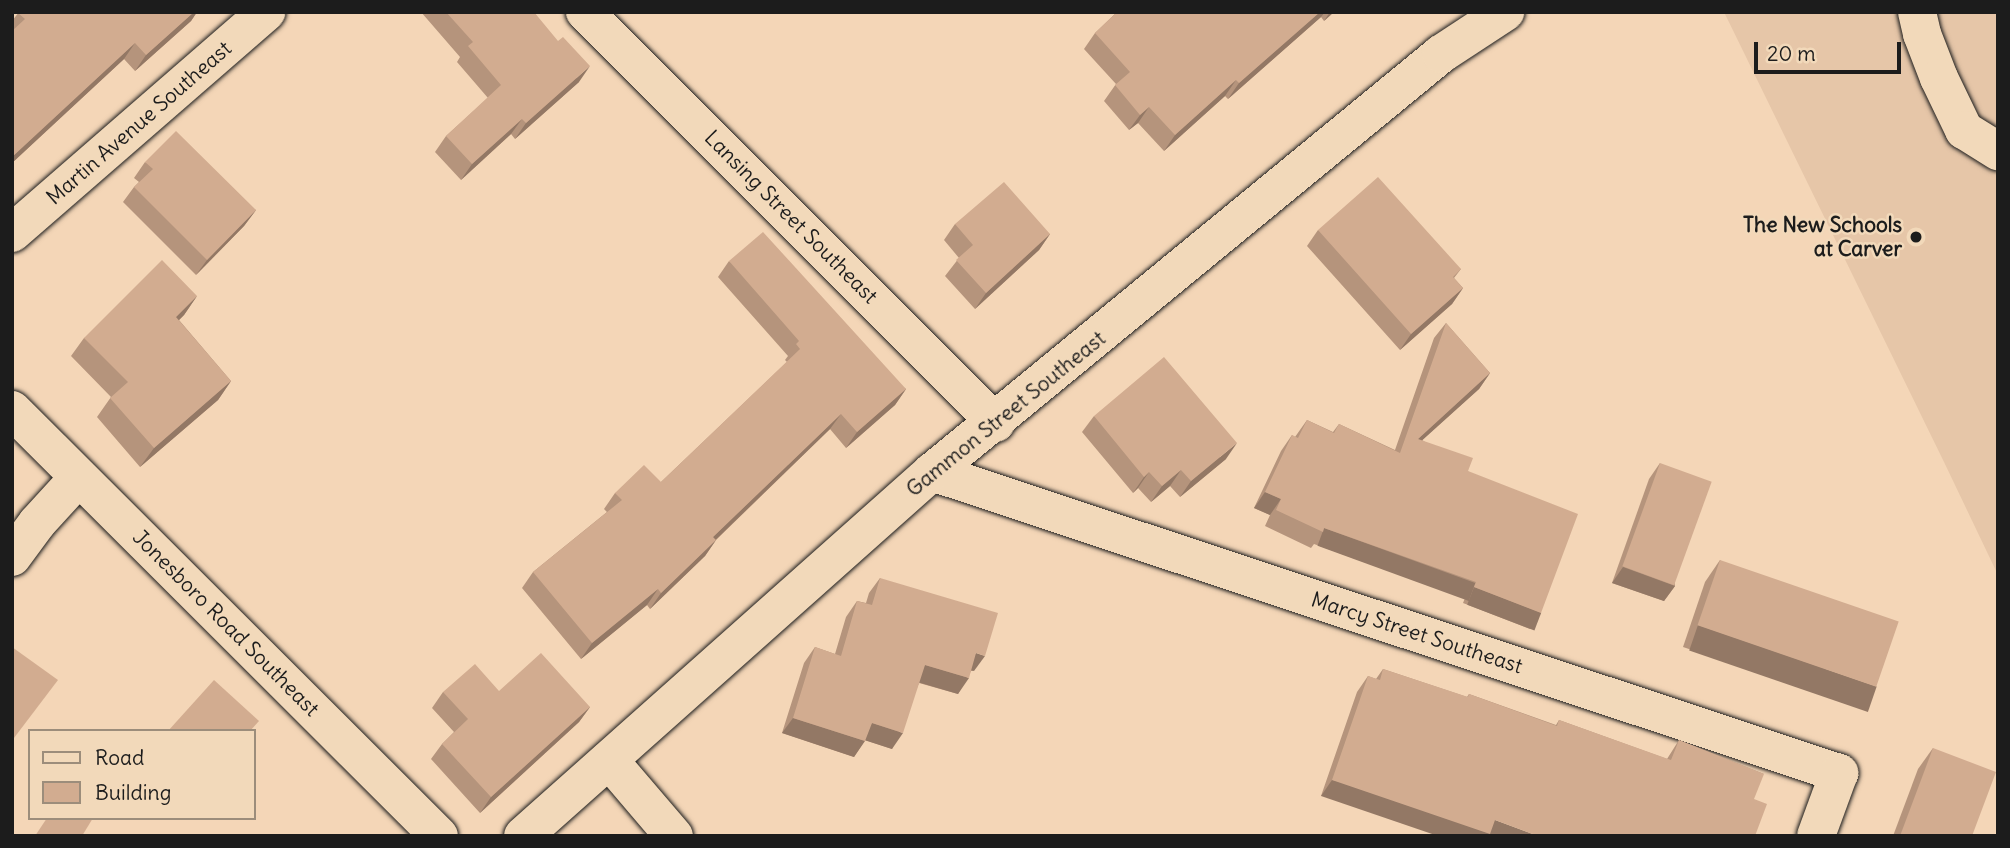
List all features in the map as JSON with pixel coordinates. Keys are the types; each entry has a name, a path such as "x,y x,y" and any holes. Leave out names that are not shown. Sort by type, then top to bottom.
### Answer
{"street":[{"name":"Martin Avenue Southeast","path":"12,233 265,12"},
{"name":"Lansing Street Southeast","path":"585,12 996,423"},
{"name":"Gammon Street Southeast","path":"523,836 932,472 996,423 1441,54 1505,12"},
{"path":"1917,12 1935,67 1964,130 1998,151"},
{"name":"Jonesboro Road Southeast","path":"12,411 439,836"},
{"name":"Marcy Street Southeast","path":"932,472 1839,773 1816,836"},
{"path":"12,557 37,523 79,477"},
{"path":"609,760 674,836"}],"shaded area":[{"name":"The New Schools at Carver","path":"1724,12 1998,12 1998,575 1944,462"}],"building":[{"path":"19,12 194,12 146,55 135,43 12,157 12,31 25,19"},
{"path":"446,12 534,12 558,41 563,37 590,66 526,123 522,119 472,164 446,136 501,85 468,46 473,42"},
{"path":"1117,12 1320,12 1239,83 1236,80 1175,135 1149,107 1140,115 1115,85 1130,72 1095,33"},
{"path":"176,131 256,210 207,260 134,187 153,169 145,162"},
{"path":"1378,177 1461,269 1453,277 1463,288 1411,334 1318,230"},
{"path":"1004,182 1050,234 986,293 956,260 973,245 955,224"},
{"path":"763,232 906,389 857,432 841,414 713,537 716,540 661,593 658,589 592,643 533,572 622,500 615,493 644,465 661,482 800,349 796,344 799,341 729,261"},
{"path":"162,260 197,296 176,317 231,381 154,448 110,398 128,382 84,338"},
{"path":"1446,323 1490,373 1418,439 1473,458 1468,471 1578,514 1541,613 1474,587 1476,582 1324,528 1323,532 1276,510 1281,499 1265,492 1292,435 1298,438 1307,420 1334,433 1339,424 1400,453"},
{"path":"1164,357 1237,443 1191,481 1181,470 1162,486 1149,472 1144,477 1094,416"},
{"path":"1660,463 1712,482 1674,585 1622,566"},
{"path":"1720,560 1899,622 1876,687 1698,625"},
{"path":"880,578 998,613 985,656 976,653 969,678 925,665 903,733 872,723 865,741 793,718 815,647 841,656 857,601 872,605"},
{"path":"12,647 58,680 14,738 12,736"},
{"path":"541,653 590,707 491,797 442,744 468,719 443,692 475,664 499,691"},
{"path":"1383,669 1468,697 1469,694 1557,726 1559,720 1671,760 1679,740 1764,774 1754,799 1767,804 1755,836 1538,836 1495,820 1490,834 1332,780 1368,676 1380,680"},
{"path":"214,680 259,721 252,729 170,729"},
{"path":"1933,748 1996,772 1972,836 1900,836"},
{"path":"46,820 92,820 82,836 35,836"}],"place":[{"name":"The New Schools at Carver","path":"1916,237"}]}
